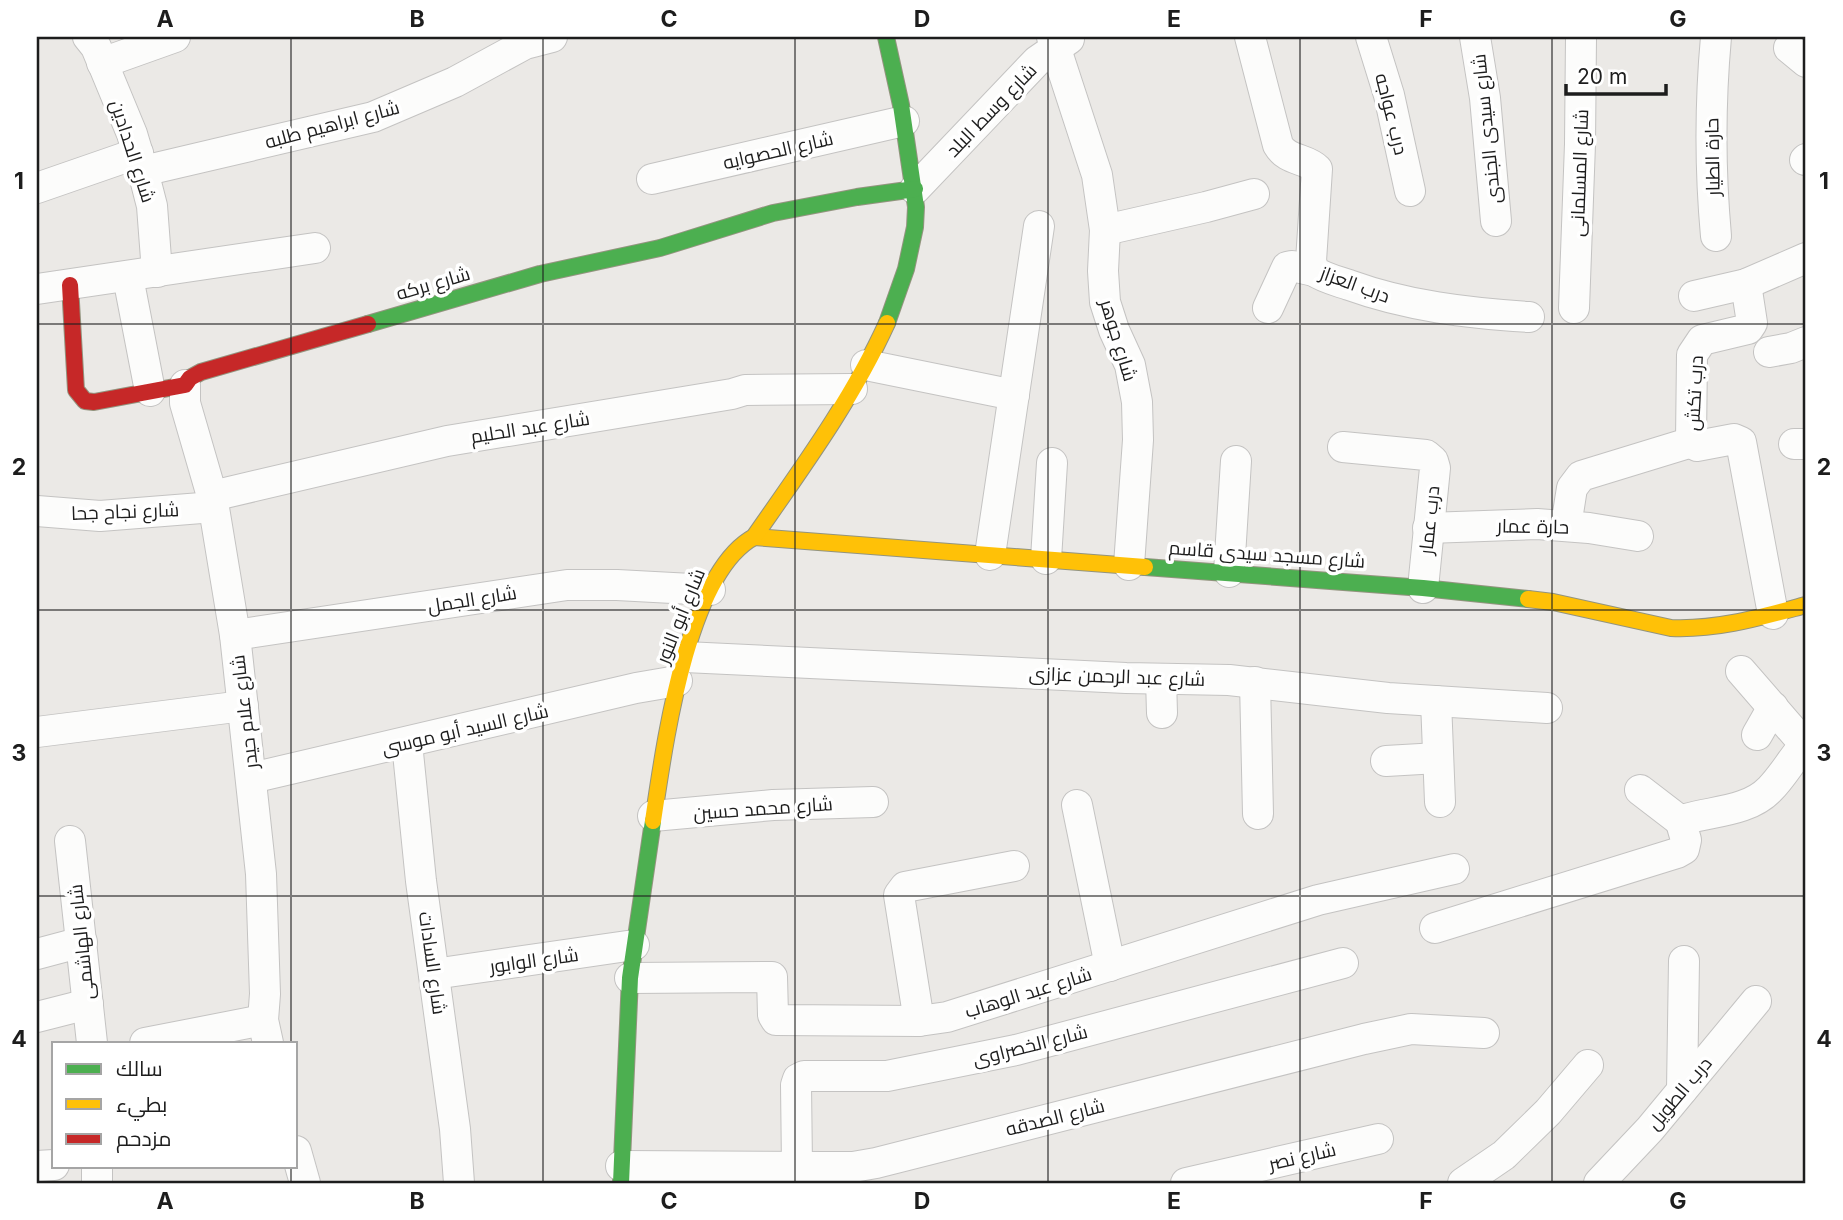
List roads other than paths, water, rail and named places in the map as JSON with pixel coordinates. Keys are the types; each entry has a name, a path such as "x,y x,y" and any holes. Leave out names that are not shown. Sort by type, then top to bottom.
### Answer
{"street":[{"name":"شارع الحدادين","path":"88,37 96,47 141,162 152,206 157,272"},
{"path":"102,63 175,37"},
{"name":"شارع ابراهيم طلبه","path":"37,188 141,162 373,117 455,82 525,44 552,37"},
{"name":"شارع أبو النور","path":"621,1174 630,978 653,816 681,669 698,618 717,575 741,544 754,537 882,338 908,261 915,224 915,189 886,37"},
{"name":"درب العزاز","path":"1250,37 1278,145 1291,158 1314,165 1317,169 1311,261 1314,271 1369,292 1422,306 1475,314 1529,317"},
{"name":"درب عواجه","path":"1371,37 1389,96 1410,191"},
{"name":"شارع سيدى الجندى","path":"1475,37 1485,98 1496,221"},
{"name":"شارع المسلمانى","path":"1574,308 1581,37"},
{"name":"حارة الطيار","path":"1716,37 1711,91 1712,196 1716,236"},
{"name":"شارع وسط البلد","path":"915,189 1060,40"},
{"name":"شارع جوهر","path":"1060,40 1097,175 1105,230 1105,302 1130,365 1137,402 1139,440 1129,565"},
{"name":"شارع الحصوايه","path":"652,179 904,121"},
{"name":"شارع بركه","path":"70,285 78,394 85,401 94,402 185,385 190,378 201,372 540,274 660,248 773,213 915,189"},
{"path":"1105,230 1254,194"},
{"path":"990,555 1039,226"},
{"path":"37,289 315,248"},
{"path":"1694,296 1746,284 1806,258"},
{"path":"1268,308 1287,267 1314,271"},
{"path":"128,277 150,391"},
{"name":"درب تكش","path":"1746,284 1752,323 1748,329 1702,340 1692,355 1692,442 1700,446 1734,439 1741,442 1773,614"},
{"path":"1769,352 1806,342"},
{"name":"شارع عبد الحليم","path":"213,501 457,439 745,390 859,377 1014,395"},
{"name":"شارع علام حيدر","path":"185,385 185,402 213,501 235,635 261,874 265,1032"},
{"path":"1566,526 1572,488 1581,476 1692,442"},
{"name":"درب عمار","path":"1343,447 1430,457 1435,468 1423,588"},
{"path":"1229,572 1236,461"},
{"path":"1046,559 1052,463"},
{"name":"شارع نجاح جحا","path":"37,510 100,516 213,501"},
{"name":"حارة عمار","path":"1428,528 1537,524 1638,536"},
{"name":"شارع مسجد سيدى قاسم","path":"754,537 1423,588 1553,602 1689,630 1806,606"},
{"name":"شارع الجمل","path":"235,635 567,585 657,586 710,590"},
{"name":"شارع عبد الرحمن عزازى","path":"681,669 1255,682 1339,693 1547,708"},
{"name":"شارع السيد أبو موسى","path":"252,778 636,688 681,669"},
{"path":"1683,823 1690,818 1730,809 1760,797 1771,788 1806,746 1741,671"},
{"path":"1161,678 1162,713"},
{"path":"1255,682 1258,814"},
{"path":"1436,701 1440,802"},
{"path":"37,732 243,706"},
{"path":"1757,735 1773,707"},
{"name":"شارع السادات","path":"407,743 455,1129 459,1183"},
{"path":"1386,761 1438,758"},
{"path":"1435,929 1684,849 1686,840 1683,823 1640,790"},
{"name":"شارع محمد حسين","path":"653,816 774,805 873,802"},
{"path":"1077,805 1110,966"},
{"name":"شارع الهاشمى","path":"70,841 92,1042"},
{"path":"919,1021 900,891 905,887 1014,866"},
{"name":"شارع عبد الوهاب","path":"630,978 772,977 773,1016 776,1020 919,1021 947,1017 1318,900 1454,869"},
{"path":"37,954 82,942"},
{"name":"شارع الوابور","path":"434,974 634,945"},
{"path":"1682,1090 1684,961"},
{"name":"شارع الخصراوى","path":"797,1166 796,1085 798,1079 804,1076 887,1076 1016,1050 1343,963"},
{"name":"درب الطويل","path":"1599,1183 1650,1129 1756,1000"},
{"path":"37,1017 88,1004"},
{"name":"شارع الصدقه","path":"621,1174 797,1166 861,1174 1387,1034 1411,1029 1484,1033"},
{"path":"156,1042 265,1032"},
{"path":"1463,1183 1504,1155 1548,1112 1588,1065"},
{"name":"شارع نصر","path":"1186,1183 1378,1139"},
{"path":"298,1158 305,1183"}]}
